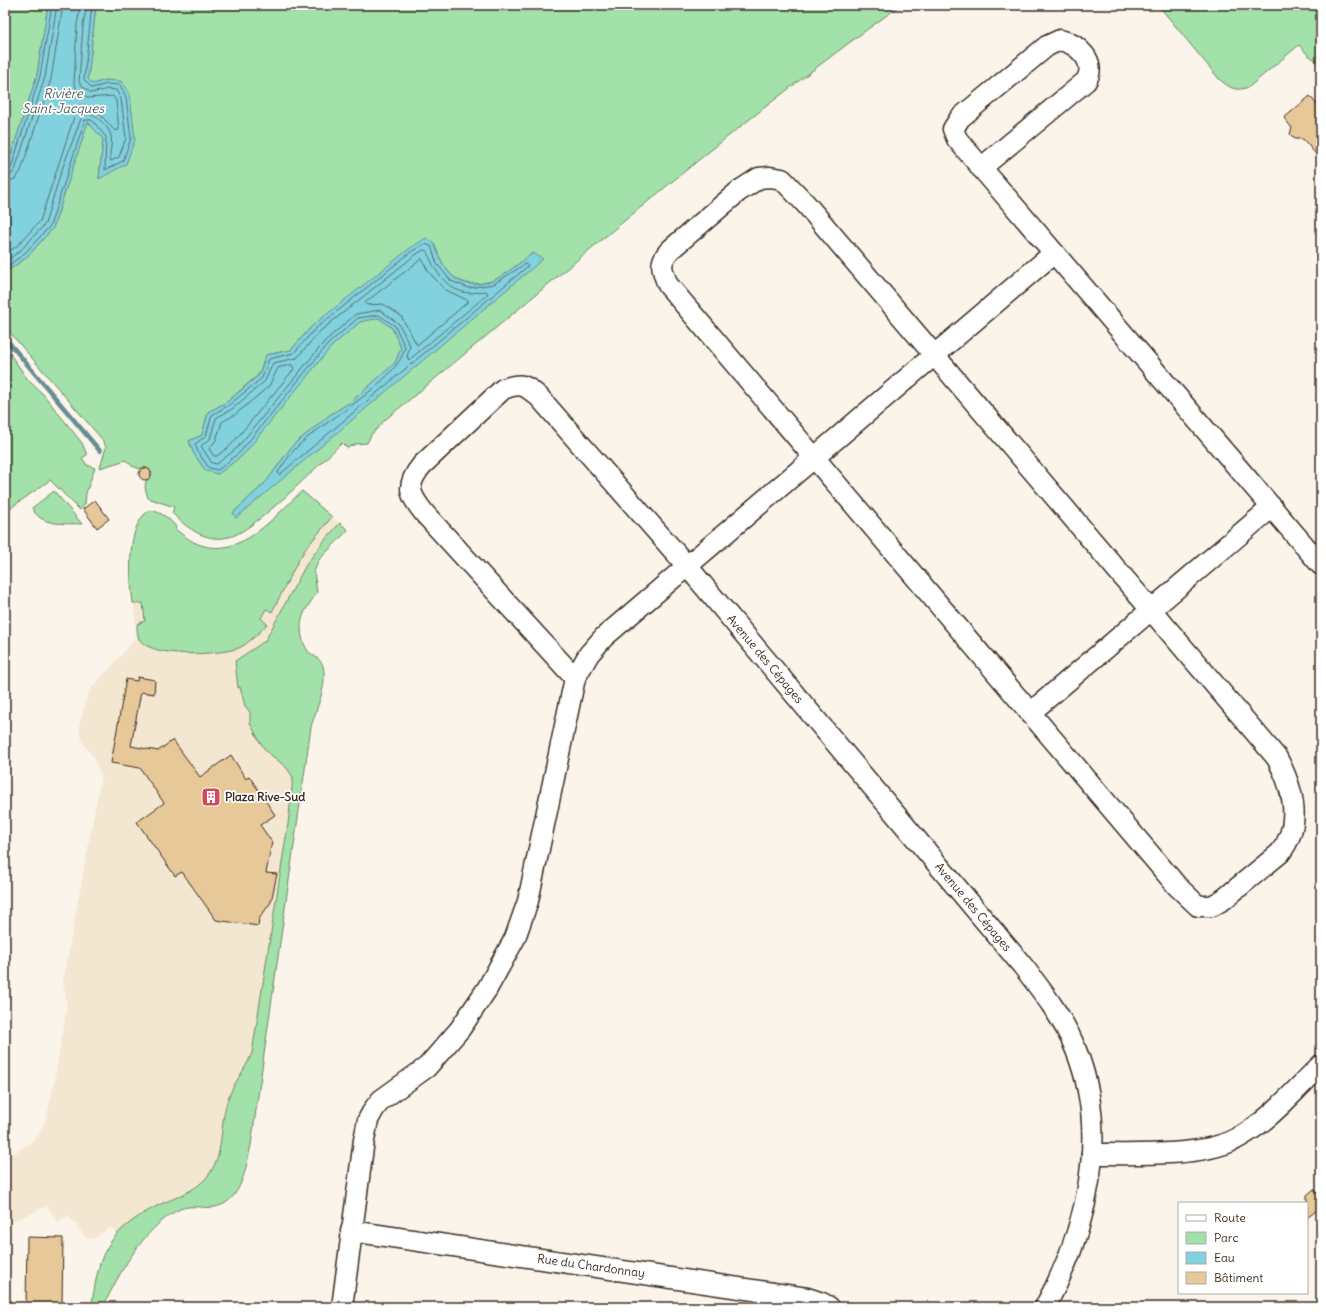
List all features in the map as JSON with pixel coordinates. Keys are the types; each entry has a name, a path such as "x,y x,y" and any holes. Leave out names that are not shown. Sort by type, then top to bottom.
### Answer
{"street":[{"path":"981,168 1086,81 1089,76 1088,62 1074,44 1060,40 1051,44 956,123 953,129 957,139 981,168 1321,565"},
{"path":"770,177 782,179 805,203 935,356 1277,758 1283,770 1294,808 1292,833 1286,845 1270,862 1224,899 1212,906 1198,906 1177,886 813,458 668,285 662,270 663,258 670,250 739,191 759,178 770,177"},
{"path":"342,1307 351,1231 368,1120 381,1100 427,1067 460,1029 487,989 515,938 528,901 575,678 589,654 604,638 687,566 1054,253"},
{"name":"Avenue des Cépages","path":"575,678 414,500 410,487 413,476 422,465 503,389 516,384 526,386 539,397 687,566 1022,966 1061,1020 1076,1051 1091,1103 1092,1154 1085,1205 1072,1249 1045,1307"},
{"path":"1030,713 1272,507"},
{"path":"1092,1154 1163,1153 1203,1149 1233,1140 1263,1121 1321,1065"},
{"name":"Rue du Chardonnay","path":"351,1231 807,1298 829,1307"}],"shaded area":[{"path":"302,491 348,530 318,561 314,572 317,592 302,617 300,626 303,643 308,651 318,658 323,666 324,681 311,727 307,753 292,785 288,824 252,1053 247,1065 232,1089 227,1103 221,1144 214,1168 205,1179 187,1192 149,1210 117,1234 111,1227 93,1239 86,1238 68,1215 58,1222 47,1206 5,1225 5,1159 34,1140 39,1133 46,1118 53,1089 67,1006 63,982 101,776 94,758 81,740 79,725 89,691 129,646 137,633 131,583 131,558 138,522 144,513 151,510 168,517 176,527 175,529 189,540 201,546 217,548 231,547 263,527"}],"green space":[{"path":"5,5 48,5 37,75 5,173"},
{"path":"96,5 901,5 769,104 640,208 386,419 371,435 367,443 356,444 347,448 342,443 270,511 240,532 229,537 221,538 212,538 198,533 184,524 172,513 174,507 148,498 145,488 146,481 150,478 152,473 149,469 143,467 140,469 132,466 126,460 100,468 106,447 101,438 5,327 5,273 27,257 53,228 88,121 103,139 99,178 126,164 106,80 93,84 88,79","holes":["434,243 442,263 454,277 470,284 497,279 533,253 236,517 233,513 266,482 293,445 331,414 351,402 395,363 401,348 392,328 379,318 360,321 331,347 206,471 194,454 189,441 202,435 208,412 227,402 259,374 266,355 291,350 312,326"]},
{"path":"1158,5 1321,5 1321,64 1308,55 1299,45 1249,87 1240,89 1233,88 1226,85 1219,79"},
{"path":"5,347 29,381 43,394 82,443 87,455 82,458 87,465 95,468 86,493 85,504 80,510 50,480 5,512"},
{"path":"54,491 82,524 54,523 41,518 36,514 32,508"},
{"path":"302,491 332,517 306,548 272,612 266,609 261,618 267,624 254,637 239,648 202,654 186,654 157,650 146,645 139,639 137,624 145,621 143,603 133,603 131,552 137,526 143,516 151,510 162,514 176,527 175,529 197,544 216,548 230,546 257,532"},
{"path":"340,523 348,530 318,561 314,572 317,592 304,613 301,624 304,644 308,651 322,663 324,681 321,697 311,727 251,1145 245,1173 237,1191 224,1204 215,1207 186,1207 176,1211 152,1230 142,1241 124,1267 103,1307 91,1307 101,1260 113,1239 125,1226 148,1211 198,1186 203,1182 213,1168 217,1160 229,1095 252,1053 288,824 293,777 286,767 266,751 250,723 250,712 245,706 240,687 238,688 235,661 265,641 306,565"}],"water":[{"name":"Rivière Saint-Jacques","path":"48,5 96,5 88,79 93,84 106,80 121,81 130,95 135,139 126,164 99,179 103,139 88,122 53,228 27,257 5,273 5,173 37,75"},
{"path":"426,238 434,243 442,263 448,271 461,282 470,284 480,284 497,279 533,253 543,259 236,518 233,513 266,482 293,445 331,414 351,402 395,363 401,348 392,328 379,318 360,322 331,347 243,455 218,474 206,471 194,454 189,441 202,435 208,412 227,402 259,375 266,355 291,350 312,326 409,249"}],"building":[{"path":"1310,96 1321,110 1321,160 1303,139 1295,139 1290,134 1292,128 1284,118"},
{"path":"143,468 147,468 151,474 147,480 143,480 139,476 139,472"},
{"path":"95,500 109,519 97,528 83,509"},
{"name":"Plaza Rive-Sud","path":"138,677 155,680 154,694 141,692 131,746 158,751 173,740 200,777 231,755 246,779 249,776 275,815 260,825 272,842 266,873 277,874 271,902 259,919 258,926 216,920 182,872 175,876 137,822 164,803 140,768 111,763 126,679 137,681"},
{"path":"1314,1189 1321,1198 1321,1207 1308,1217 1308,1202 1307,1195"},
{"path":"27,1237 63,1238 62,1307 26,1307"}],"waterway":[{"path":"5,338 100,451"}],"place":[{"name":"Plaza Rive-Sud","path":"211,797"}]}
